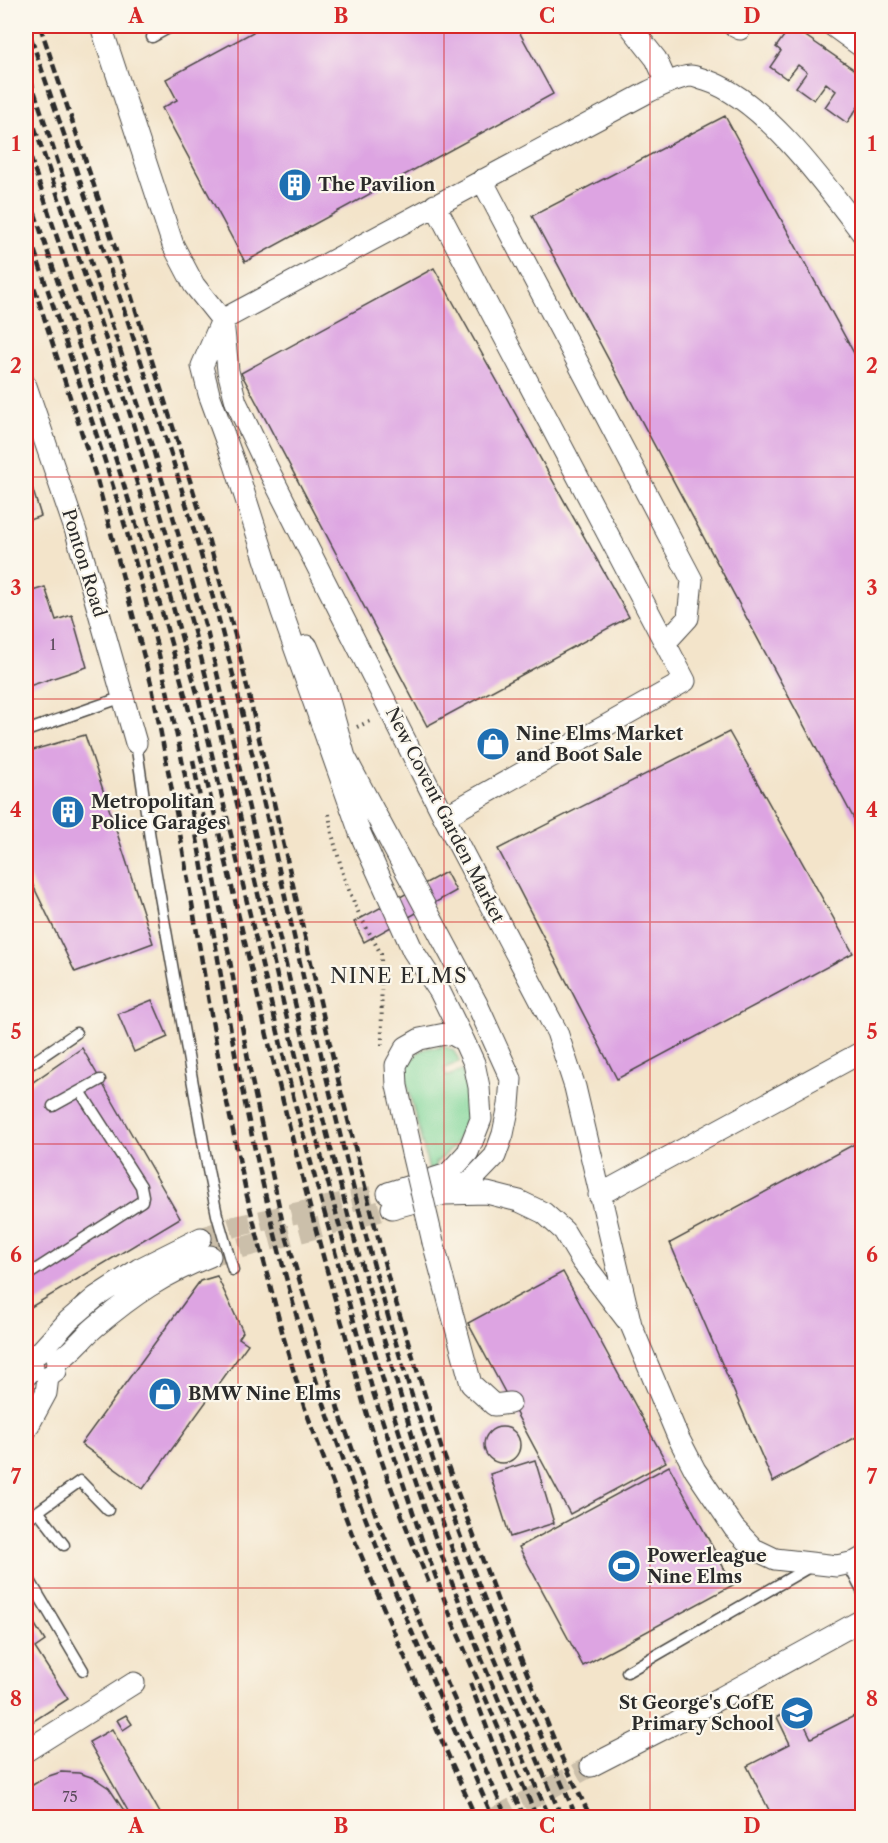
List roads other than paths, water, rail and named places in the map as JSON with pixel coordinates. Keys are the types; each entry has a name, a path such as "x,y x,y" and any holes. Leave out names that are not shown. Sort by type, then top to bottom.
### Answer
{"street":[{"path":"101,26 173,245 194,285 222,320"},
{"path":"630,26 656,59 667,83"},
{"path":"833,26 862,47"},
{"path":"464,1041 440,992 413,951 360,833 282,612 209,394 202,366 222,320 667,83 692,76 729,90 769,123 799,153 862,233"},
{"path":"482,180 692,580 688,618 665,643"},
{"path":"435,205 685,681 444,817"},
{"name":"New Covent Garden Market","path":"222,320 228,371 236,402 444,817 557,1032 575,1087 631,1325 678,1437 695,1470 734,1528 754,1549 775,1559 814,1564 837,1566 855,1561"},
{"name":"Ponton Road","path":"26,386 76,532 136,742"},
{"path":"282,612 299,627 327,693 345,757 477,1004 511,1079 503,1134 495,1156 470,1182 444,1194"},
{"path":"464,1041 450,1033 420,1039 406,1047 396,1065 398,1086 433,1242 471,1384 494,1405 510,1403"},
{"name":"New Covent Garden Market","path":"464,1041 477,1075 481,1119 468,1152 448,1174 390,1200 444,1194 487,1193 519,1200 544,1213 564,1231 582,1261 631,1325"},
{"path":"599,1195 862,1052"},
{"path":"26,1430 46,1393 36,1362 68,1321 96,1297 140,1269 205,1247"},
{"path":"591,1766 671,1725 862,1620"},
{"path":"26,1751 134,1683"}],"lane":[{"path":"152,37 172,26"},
{"path":"26,730 123,698"},
{"path":"136,742 151,845 208,1170 217,1215 233,1270"},
{"path":"26,1067 76,1033"},
{"path":"53,1106 100,1080"},
{"path":"26,1276 142,1201 141,1186 80,1091"},
{"path":"26,1520 80,1481 108,1510"},
{"path":"38,1511 64,1545"},
{"path":"855,1561 862,1591"},
{"path":"627,1672 814,1564"},
{"path":"26,1574 83,1670"}],"tunnel":[{"path":"201,1238 233,1227 388,1193"},
{"path":"210,1256 392,1208"},
{"path":"495,1818 591,1766"}],"railway":[{"path":"27,26 150,389 216,609 350,1173 374,1267 419,1419 481,1592 577,1818"},
{"path":"40,26 132,298 206,531 235,635 341,1092 388,1277 442,1450 500,1607 560,1754 591,1818"},
{"path":"26,66 152,446 207,631 317,1096 357,1249 419,1458 476,1614 562,1818"},
{"path":"26,102 128,407 183,592 217,718 291,1037 381,1375 425,1510 458,1599 493,1687 550,1818"},
{"path":"26,144 120,427 199,700 295,1104 373,1392 422,1540 454,1625 537,1818"},
{"path":"26,187 122,479 166,626 205,774 304,1184 364,1405 402,1517 429,1583"},
{"path":"26,225 106,463 148,610 183,767 247,1111 293,1303 358,1500 410,1628 493,1818"},
{"path":"26,262 97,480 152,687 178,822 223,1084 247,1196 284,1339 304,1406 352,1534 476,1818"},
{"path":"193,760 252,1081 284,1229 338,1409 378,1521 507,1818"},
{"path":"470,1683 507,1781 525,1818"}],"place":[{"name":"The Pavilion","path":"295,185"},
{"name":"Nine Elms Market and Boot Sale","path":"493,744"},
{"name":"Metropolitan Police Garages","path":"68,812"},
{"name":"BMW Nine Elms","path":"165,1394"},
{"name":"Powerleague Nine Elms","path":"624,1566"},
{"name":"St George's CofE Primary School","path":"797,1713"}],"district":[{"name":"NINE ELMS","path":"399,975"}]}
